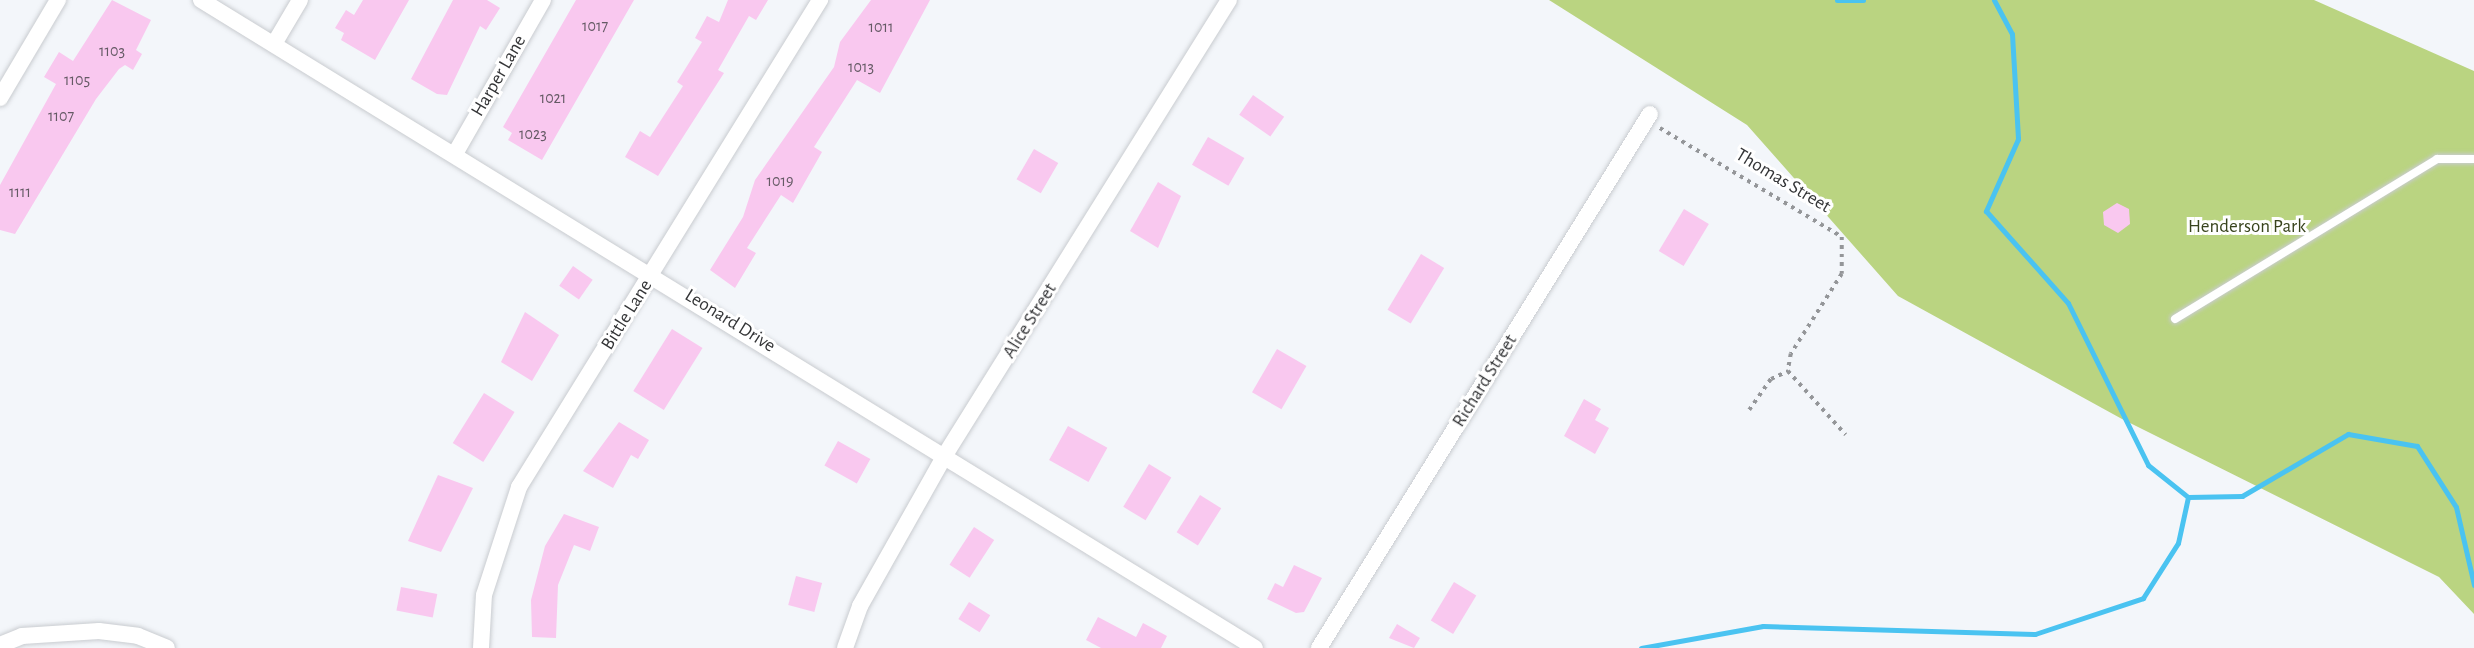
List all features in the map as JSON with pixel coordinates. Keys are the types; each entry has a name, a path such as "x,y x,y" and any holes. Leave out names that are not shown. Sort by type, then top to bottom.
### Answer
{"street":[{"path":"0,98 58,0"},
{"name":"Leonard Drive","path":"201,0 456,152 1255,648"},
{"path":"274,44 300,0"},
{"name":"Harper Lane","path":"456,152 544,0"},
{"name":"Bittle Lane","path":"481,648 484,594 519,487 820,0"},
{"name":"Alice Street","path":"845,648 860,606 945,455 1229,0"},
{"name":"Richard Street","path":"1319,648 1648,118"},
{"path":"0,645 22,636 99,631 138,636 167,648"}],"lane":[{"path":"2175,318 2437,159 2474,159"}],"path":[{"name":"Thomas Street","path":"1648,118 1690,141 1842,237 1842,274 1791,354 1788,371"},
{"path":"1749,410 1771,379 1788,371 1846,435"}],"green space":[{"name":"Henderson Park","path":"1549,0 2314,0 2474,71 2474,614 2439,577 2122,419 1898,296 1747,125"}],"building":[{"path":"112,0 151,20 136,50 142,54 133,70 125,65 119,69 96,99 15,234 0,230 0,185 56,84 44,77 59,52 73,61"},
{"path":"363,0 409,0 375,60 341,40 344,33 335,28 346,10 354,15"},
{"path":"453,0 487,0 500,8 486,30 480,26 447,95 437,94 411,79"},
{"path":"576,0 634,0 542,160 508,140 512,133 503,127"},
{"path":"728,0 768,0 756,20 749,16 718,70 724,73 658,176 625,157 640,131 650,137 683,86 677,82 702,42 695,38 707,16 719,22"},
{"path":"871,0 930,0 880,93 857,80 814,147 822,152 793,203 781,195 747,248 756,253 735,288 710,270 743,217 755,180 834,67 840,42"},
{"path":"1253,95 1284,117 1270,136 1239,115"},
{"path":"1208,137 1244,158 1228,186 1192,165"},
{"path":"1034,149 1058,163 1041,193 1016,179"},
{"path":"1158,182 1181,196 1158,248 1130,231"},
{"path":"2117,203 2129,209 2130,224 2118,233 2104,225 2103,212"},
{"path":"1684,209 1709,224 1684,266 1659,251"},
{"path":"1421,254 1444,268 1411,324 1388,310"},
{"path":"573,266 593,280 579,299 559,286"},
{"path":"525,312 559,335 532,381 501,362"},
{"path":"672,329 703,348 664,410 633,391"},
{"path":"1277,349 1306,366 1281,409 1252,392"},
{"path":"484,393 515,412 483,462 453,443"},
{"path":"1584,399 1601,409 1595,420 1609,428 1595,454 1564,436"},
{"path":"619,422 649,440 638,459 631,455 613,488 583,471"},
{"path":"1068,426 1107,448 1088,482 1049,460"},
{"path":"838,441 870,459 857,483 824,465"},
{"path":"1149,464 1171,477 1146,520 1123,507"},
{"path":"438,475 473,488 441,552 408,541"},
{"path":"1200,495 1221,508 1198,546 1177,532"},
{"path":"564,514 599,527 590,551 574,545 558,585 556,638 532,637 531,600 545,546"},
{"path":"974,527 994,540 970,578 949,565"},
{"path":"1294,565 1322,578 1304,612 1296,613 1267,599 1275,583 1283,587"},
{"path":"796,576 822,583 814,612 788,605"},
{"path":"1454,582 1476,595 1453,634 1431,621"},
{"path":"401,587 437,594 433,618 396,611"},
{"path":"969,602 990,615 980,632 958,619"},
{"path":"1098,617 1136,637 1143,623 1167,636 1161,648 1101,648 1086,640"},
{"path":"1397,624 1420,638 1414,648 1389,638"}],"waterway":[{"path":"1837,0 1863,0"},
{"path":"1994,0 2012,34 2018,139 1986,211 2068,303 2148,465 2188,497 2242,496 2348,434 2417,446 2456,507 2474,585"},
{"path":"1641,648 1763,626 2035,634 2143,598 2178,543 2188,497"}]}
